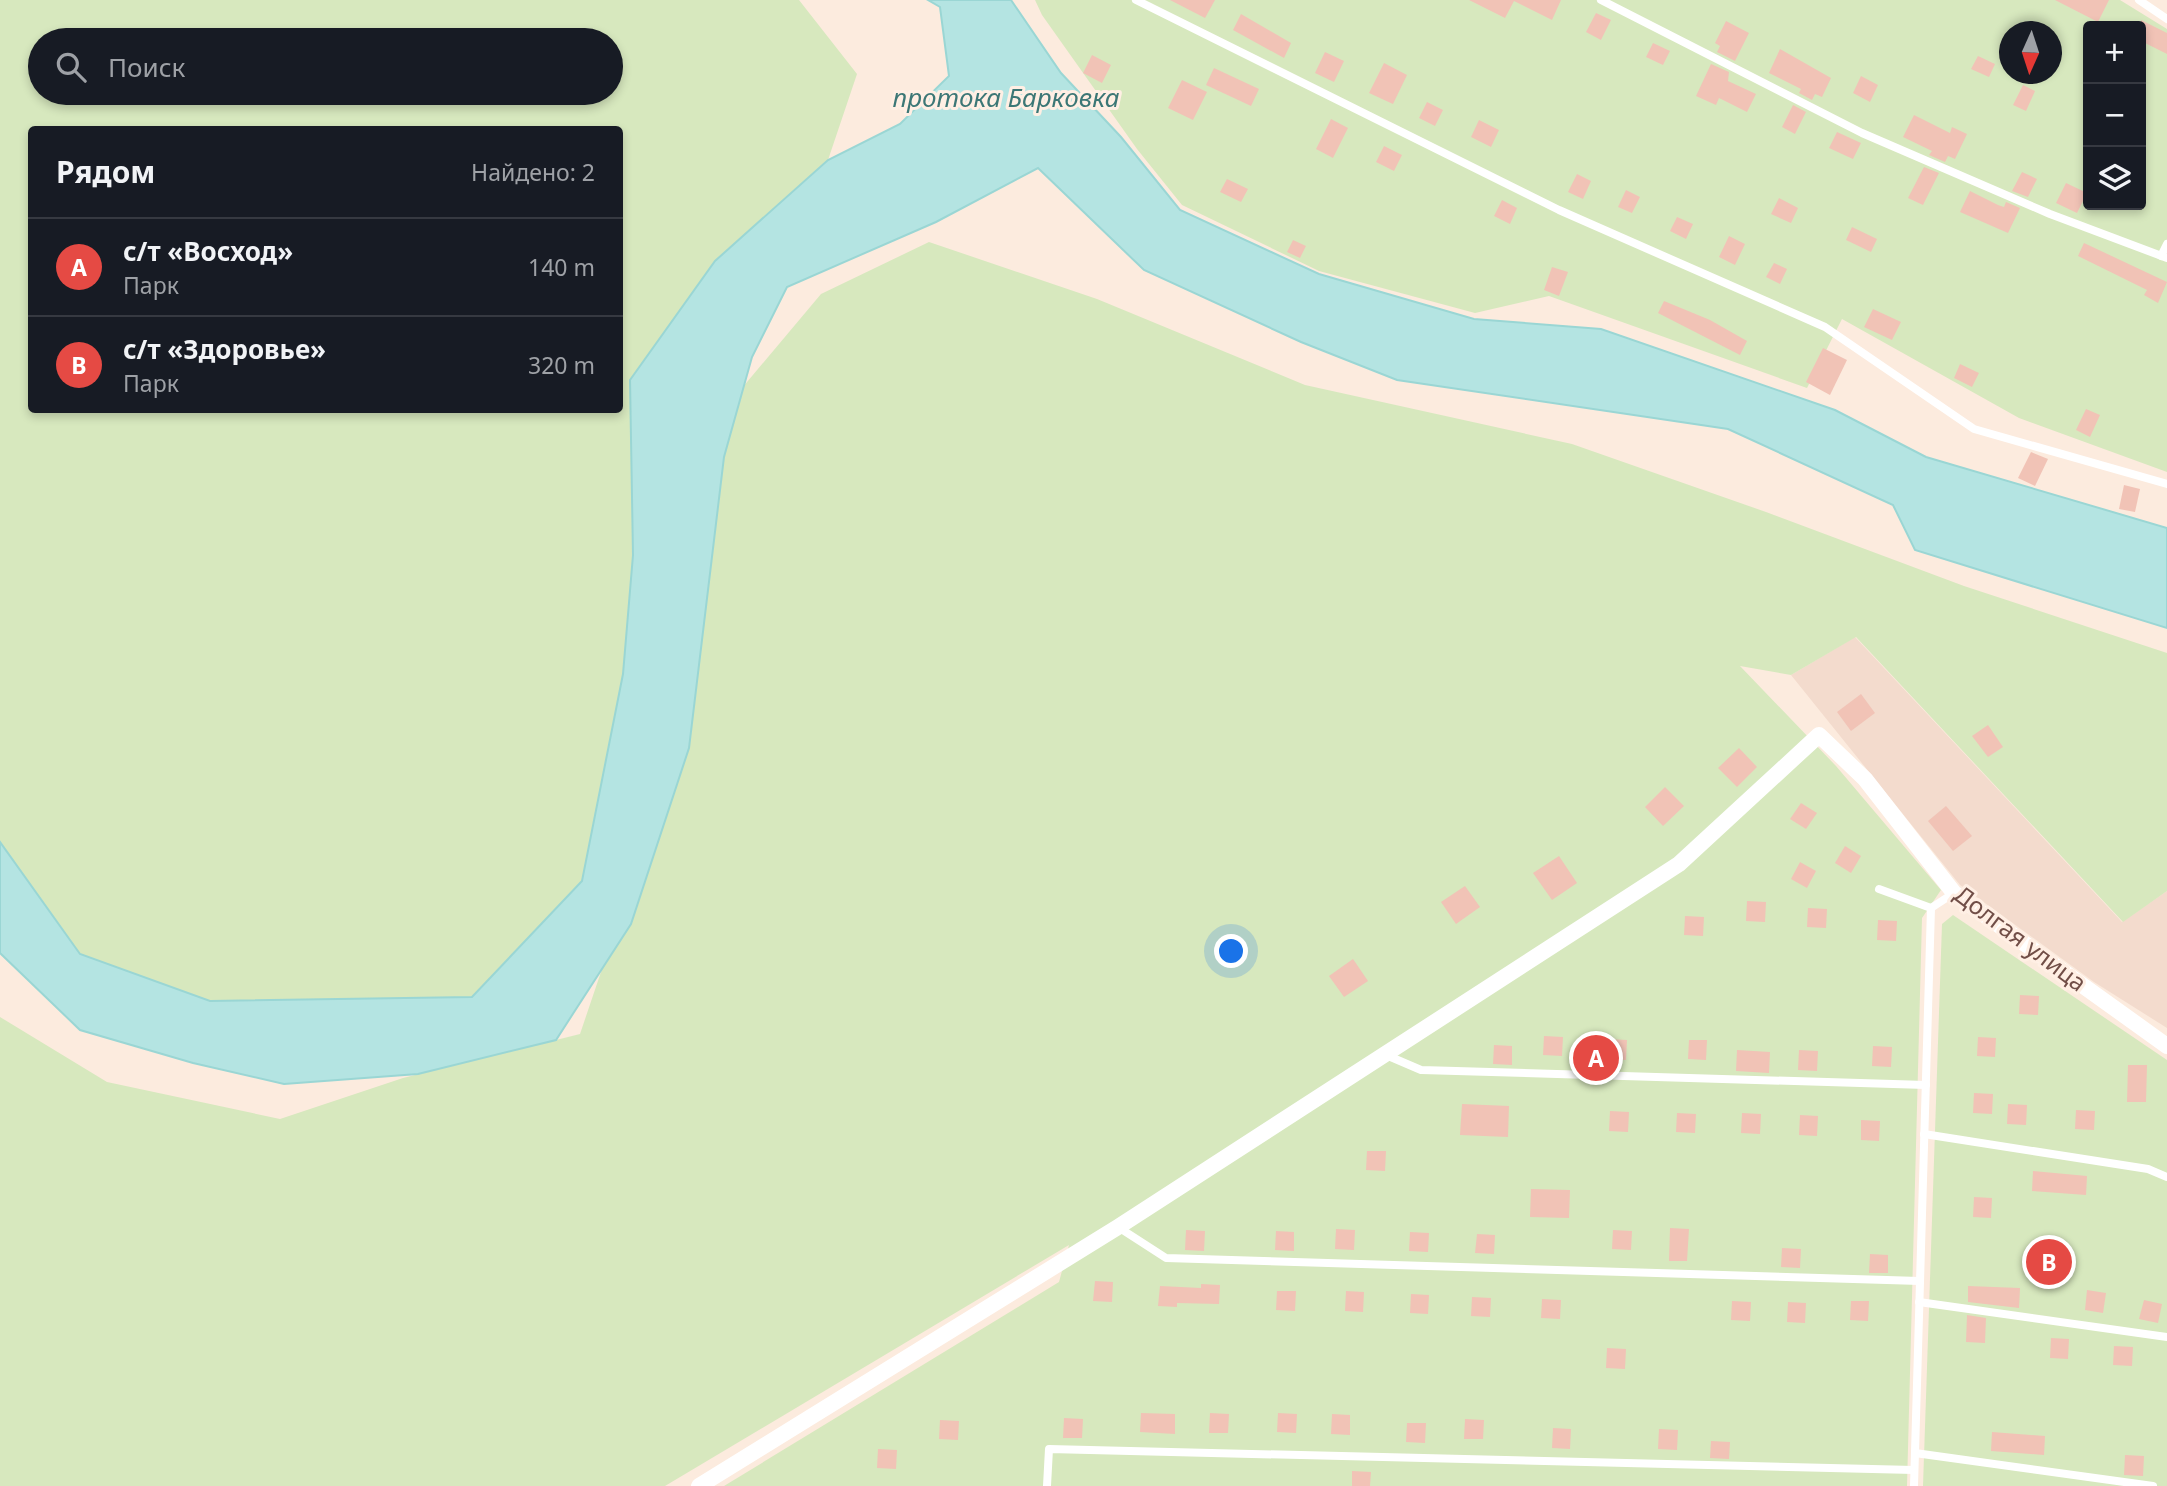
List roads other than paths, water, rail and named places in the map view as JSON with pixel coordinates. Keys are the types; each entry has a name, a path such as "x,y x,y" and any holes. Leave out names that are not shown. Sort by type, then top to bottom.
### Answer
{"street":[{"name":"Долгая улица","path":"1385,1054 1679,864 1819,736 1865,779 1954,893 2167,1046"},
{"path":"699,1486 1118,1227 1385,1054"}],"lane":[{"path":"1136,0 1559,210 1825,327 1974,429 2167,484"},
{"path":"1601,0 1862,134 2050,214 2164,257 2167,244"},
{"path":"2139,0 2167,19"},
{"path":"1879,889 1931,908"},
{"path":"1931,908 1954,893"},
{"path":"1914,1486 1931,908"},
{"path":"1385,1054 1422,1070 1926,1085"},
{"path":"1924,1133 2148,1169 2167,1177"},
{"path":"1118,1227 1166,1258 1920,1281"},
{"path":"1919,1302 2167,1337"},
{"path":"1048,1486 1049,1449 1914,1470"},
{"path":"1915,1453 2153,1486"}],"water":[{"name":"протока Барковка","path":"928,0 1011,0 1061,73 1121,137 1180,210 1319,274 1474,319 1601,329 1835,410 1926,457 2167,528 2167,628 1915,550 1893,505 1728,429 1397,380 1301,342 1144,270 1038,168 936,222 787,287 752,357 724,457 689,748 631,924 556,1040 418,1074 284,1084 193,1063 80,1030 0,953 0,842 80,954 210,1001 472,997 582,881 623,674 633,555 630,380 715,261 828,160 900,124 949,76 940,7"}],"place":[{"name":"с/т «Восход»","path":"1596,1058"},
{"name":"с/т «Здоровье»","path":"2049,1262"}]}
